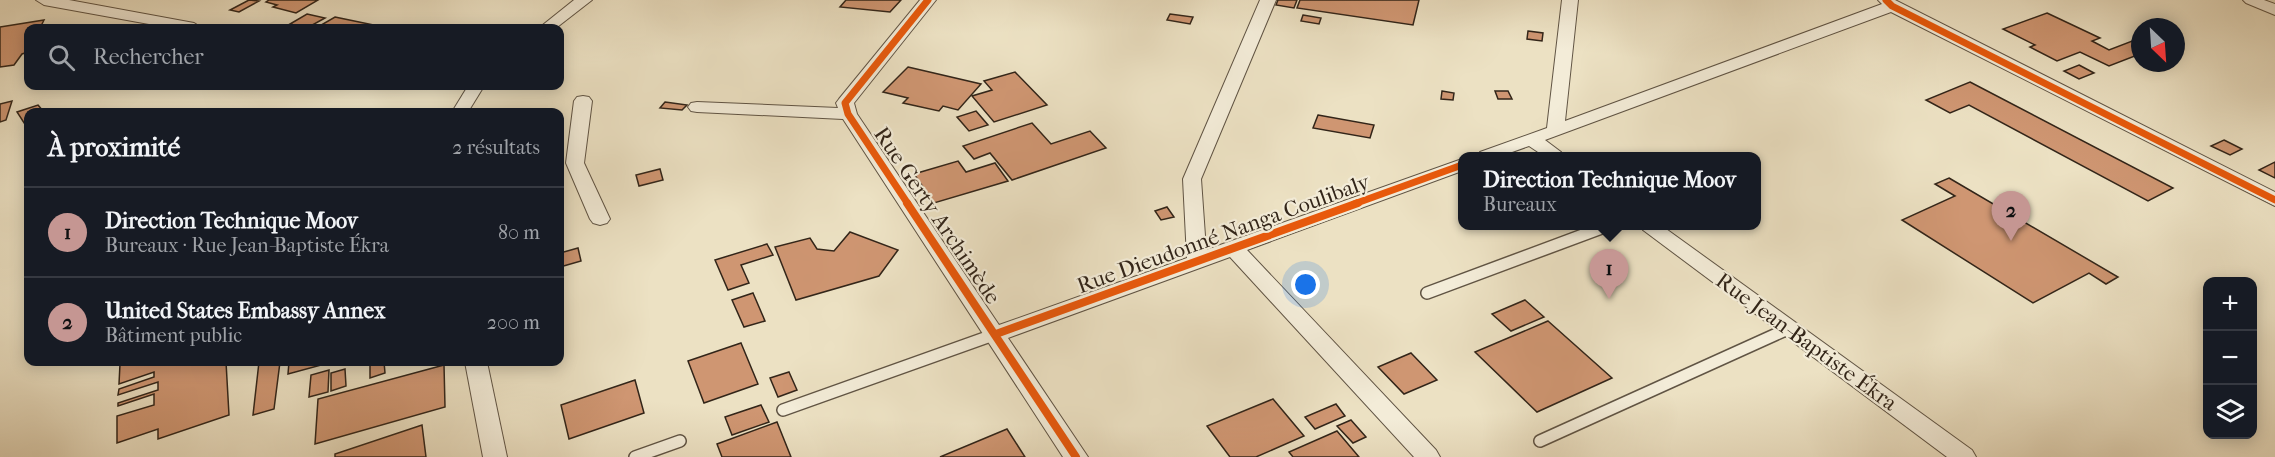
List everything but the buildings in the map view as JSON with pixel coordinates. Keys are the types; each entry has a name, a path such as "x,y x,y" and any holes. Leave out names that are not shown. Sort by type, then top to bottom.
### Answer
{"street":[{"path":"44,0 173,24"},
{"path":"552,24 584,0"},
{"name":"Rue Gerty Archimède","path":"928,0 844,103 848,114 1076,457"},
{"path":"1197,262 1192,179 1268,0"},
{"path":"1555,131 1570,0"},
{"path":"2252,0 2275,10"},
{"path":"1498,152 1889,3 2275,200"},
{"path":"462,108 474,90"},
{"path":"583,100 567,165 600,219"},
{"path":"697,107 848,114"},
{"path":"1532,140 1549,152"},
{"name":"Rue Dieudonné Nanga Coulibaly","path":"996,334 1458,166"},
{"name":"Rue Jean-Baptiste Ékra","path":"1657,230 1964,457"},
{"path":"1233,248 1428,457"},
{"path":"477,366 495,457"}],"lane":[{"path":"1427,293 1594,230"},
{"path":"1540,441 1790,328"},
{"path":"783,410 996,334"},
{"path":"635,457 680,441"}],"cycle path":[{"path":"928,0 845,103 848,114 1076,457"},
{"path":"1886,0 1892,6 2275,200"},
{"path":"996,334 1458,166"}],"place":[{"name":"United States Embassy Annex","path":"2011,241"},
{"name":"Direction Technique Moov","path":"1609,299"}]}
